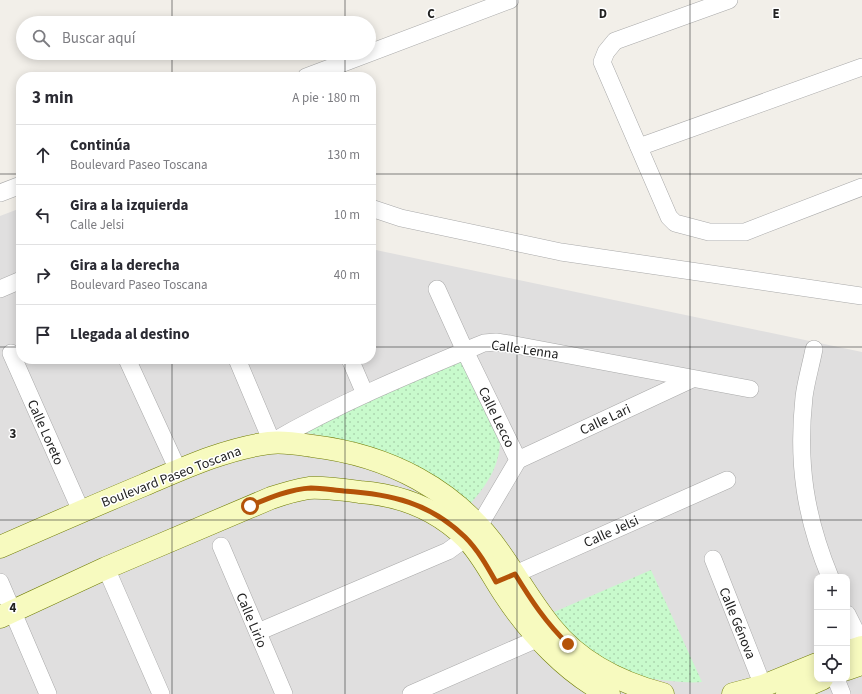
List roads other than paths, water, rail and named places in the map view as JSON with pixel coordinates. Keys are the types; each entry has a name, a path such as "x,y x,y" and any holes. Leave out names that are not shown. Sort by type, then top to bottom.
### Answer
{"street":[{"path":"376,51 510,0"},
{"path":"729,0 615,41 606,52 602,62 669,217 675,223 709,232 746,232 862,187"},
{"path":"319,72 351,60"},
{"path":"639,147 862,67"},
{"path":"0,192 16,187"},
{"path":"376,210 401,218 561,252 862,296"},
{"path":"0,289 16,282"},
{"name":"Calle Lecco","path":"437,289 465,351 518,460 473,532"},
{"name":"Calle Lenna","path":"272,442 304,423 365,394 484,343 496,342 750,389"},
{"path":"814,349 804,408 802,451 803,473 806,500 813,530 829,574"},
{"name":"Calle Loreto","path":"11,353 81,511"},
{"path":"129,364 178,470"},
{"path":"239,364 272,442"},
{"path":"352,364 365,394"},
{"name":"Calle Lari","path":"518,460 692,379"},
{"name":"Boulevard Paseo Toscana","path":"0,548 81,511 178,470 217,455 245,447 272,442 332,448 370,458 395,467 438,491 455,504 473,532"},
{"name":"Calle Jelsi","path":"505,578 727,480"},
{"name":"Boulevard Paseo Toscana","path":"6,614 106,568 250,506 284,494 310,488 374,493 393,496 412,502 494,544 505,578 538,639 589,681 612,689 644,689 663,694"},
{"path":"258,632 448,551 473,532"},
{"name":"Calle Lirio","path":"221,546 284,694"},
{"name":"Calle Génova","path":"713,559 763,686"},
{"path":"106,568 161,694"},
{"name":"Boulevard Paseo Toscana","path":"505,578 535,606 552,629 568,644 589,681"},
{"path":"0,582 6,614 48,694"},
{"path":"850,620 862,646 850,651"},
{"path":"411,694 538,639"},
{"path":"850,668 862,664"},
{"path":"733,694 763,686 814,665"},
{"path":"787,694 815,682"},
{"path":"837,682 842,694"}]}
